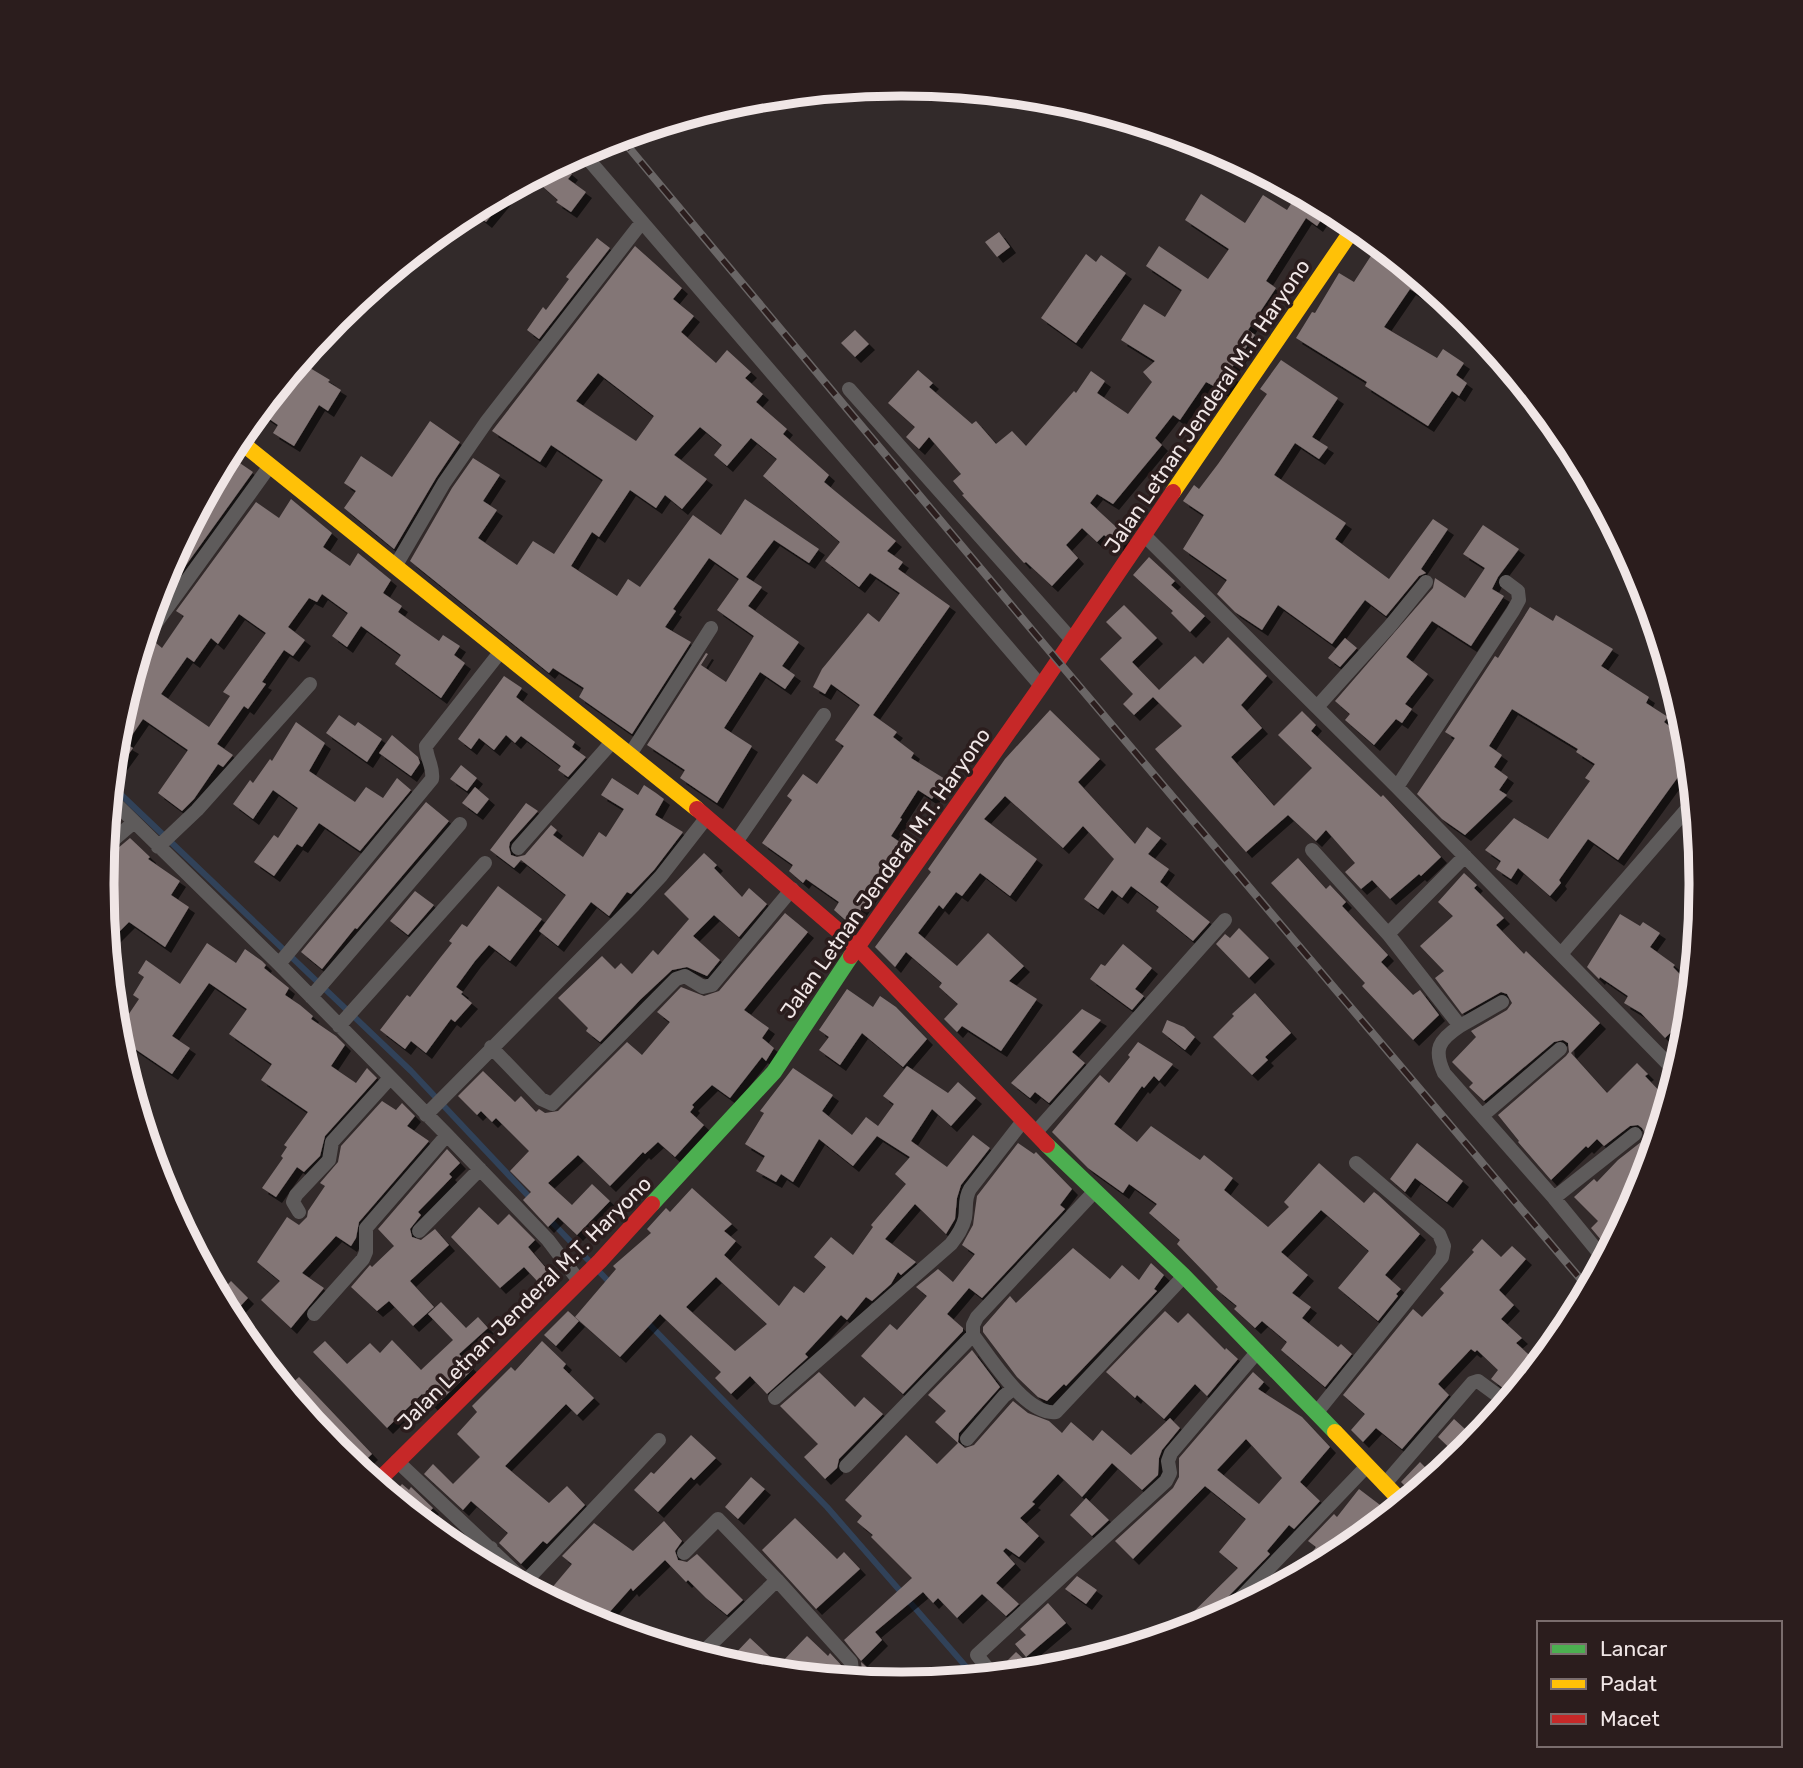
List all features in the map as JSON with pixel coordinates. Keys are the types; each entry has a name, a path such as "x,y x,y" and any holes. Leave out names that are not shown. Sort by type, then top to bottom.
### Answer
{"street":[{"path":"589,161 1041,686"},
{"path":"396,565 444,483 487,421 642,222"},
{"name":"Jalan Letnan Jenderal M.T. Haryono","path":"382,1476 600,1261 774,1072 857,947 1041,686 1348,236"},
{"path":"849,389 1071,639"},
{"path":"246,447 707,817 857,947 1023,1121 1184,1276 1396,1497"},
{"path":"162,615 269,467"},
{"path":"1144,536 1397,787 1668,1064"},
{"path":"1317,707 1426,582"},
{"path":"1397,787 1513,611 1518,600 1518,591 1506,582"},
{"path":"629,756 711,628"},
{"path":"287,954 432,779 433,772 425,746 501,651"},
{"path":"158,847 197,810 310,684"},
{"path":"736,842 824,715"},
{"path":"518,848 612,742"},
{"path":"118,806 158,847 287,954 315,992 390,1078 429,1111 447,1135 582,1278"},
{"path":"1561,954 1686,810"},
{"path":"429,1111 634,905 661,876 707,817"},
{"path":"115,839 133,823"},
{"path":"315,992 460,824"},
{"path":"1312,849 1388,934 1460,1026"},
{"path":"1388,934 1465,856"},
{"path":"343,1022 485,863"},
{"path":"491,1047 541,1099 552,1104 676,979 685,976 704,988 712,985 792,889"},
{"path":"1036,1132 1225,920"},
{"path":"1502,1002 1448,1034 1437,1053 1444,1073 1598,1251"},
{"path":"1482,1116 1560,1049"},
{"path":"299,1212 293,1202 296,1195 329,1160 332,1142 390,1078"},
{"path":"775,1398 951,1244 960,1233 966,1216 965,1197 1023,1121"},
{"path":"1554,1198 1634,1134"},
{"path":"314,1314 363,1259 366,1252 366,1228 447,1135"},
{"path":"1317,1412 1442,1257 1444,1246 1438,1234 1356,1163"},
{"path":"419,1231 480,1168"},
{"path":"1094,1192 977,1317 973,1325 973,1335 1014,1388 1041,1410 1056,1412 1184,1276"},
{"path":"846,1466 973,1335"},
{"path":"986,1667 977,1655 1166,1481 1170,1473 1168,1461 1171,1453 1258,1351"},
{"path":"1384,1485 1472,1383 1478,1381 1497,1395"},
{"path":"967,1439 1014,1388"},
{"path":"535,1581 659,1440"},
{"path":"397,1461 510,1567"},
{"path":"1245,1593 1366,1467"},
{"path":"684,1553 718,1519 846,1654 852,1670"},
{"path":"486,1553 491,1548"},
{"path":"708,1647 777,1580"}],"building":[{"path":"568,170 572,174 568,179 586,192 571,212 556,202 558,200 540,184"},
{"path":"1201,194 1245,223 1263,195 1287,210 1293,201 1322,219 1317,226 1306,218 1266,281 1276,288 1248,330 1255,335 1228,373 1236,378 1225,392 1206,382 1180,420 1173,415 1155,438 1162,445 1113,504 1097,494 1090,503 1127,537 1120,547 1104,535 1097,542 1082,528 1066,545 1078,558 1052,586 1024,563 962,495 964,494 953,481 961,474 929,437 919,449 906,437 915,427 888,403 918,370 933,383 929,387 972,424 976,421 996,444 1012,431 1026,446 1074,391 1076,393 1091,371 1105,381 1097,393 1128,414 1152,382 1143,372 1155,361 1121,340 1144,304 1165,317 1182,290 1146,266 1159,246 1208,279 1229,249 1185,220"},
{"path":"497,209 486,222 481,218"},
{"path":"999,232 1010,247 997,257 985,242"},
{"path":"597,238 610,248 539,339 527,330 543,307 546,310 569,279 566,277"},
{"path":"635,246 682,288 673,299 694,316 681,332 716,363 727,350 751,372 745,378 763,394 756,402 787,429 783,434 829,475 824,482 896,541 887,551 903,562 898,569 950,606 873,715 897,732 893,737 914,753 911,758 945,779 932,799 918,790 891,836 904,845 851,925 834,910 839,902 806,879 803,883 789,871 793,865 762,843 792,800 787,796 803,774 817,784 844,746 835,740 860,705 831,684 825,694 813,687 822,669 868,613 879,622 900,593 870,573 859,587 825,561 840,542 763,476 777,459 751,438 727,466 714,455 722,445 700,427 674,455 707,479 682,509 665,495 656,508 630,490 599,537 592,532 571,566 617,596 628,579 640,587 693,515 721,535 745,499 819,549 809,563 774,540 746,577 762,587 748,606 799,642 782,666 795,675 785,689 760,672 724,728 752,746 717,803 680,778 685,770 647,745 706,653 708,654 701,665 726,682 754,636 717,610 739,579 709,558 673,609 676,611 665,627 691,642 632,734 579,697 584,688 553,668 549,673 410,561 452,488 473,458 500,475 483,501 497,510 478,538 517,565 533,541 554,554 603,480 551,445 540,462 492,431","holes":["598,373 654,416 636,441 576,401"]},
{"path":"1373,253 1434,304 1410,289 1384,327 1437,358 1443,349 1464,363 1456,375 1467,383 1459,396 1452,391 1428,426 1365,386 1367,382 1296,338 1339,273 1354,282"},
{"path":"1086,254 1096,262 1101,255 1126,273 1076,343 1041,318"},
{"path":"855,330 869,344 855,357 841,343"},
{"path":"1281,360 1338,398 1312,437 1328,447 1319,459 1295,443 1274,475 1346,523 1335,539 1389,579 1433,519 1448,529 1421,569 1426,573 1419,576 1386,616 1365,600 1332,644 1278,605 1262,630 1235,612 1217,594 1227,580 1183,549 1204,515 1183,501 1194,485 1199,489 1267,394 1260,389"},
{"path":"308,367 341,390 328,411 319,405 294,446 273,433 278,425 267,418"},
{"path":"430,421 460,442 394,549 344,508 356,491 344,483 361,456 392,477"},
{"path":"237,461 253,472 175,580 195,536"},
{"path":"291,499 332,533 323,547 350,566 358,553 391,580 383,593 402,606 398,612 439,641 443,635 460,646 454,655 465,663 441,698 395,664 401,655 361,626 347,647 332,636 348,613 322,594 317,602 309,598 288,627 305,640 293,656 284,650 262,682 266,684 248,709 244,706 217,744 233,755 223,767 218,764 194,799 182,811 158,793 188,750 143,719 127,743 129,730 149,652 156,643 162,648 184,616 176,611 256,502 279,518","holes":["239,614 266,633 223,692 230,696 209,727 161,694 187,657 194,662 211,638 218,644"]},
{"path":"1483,525 1519,549 1492,589 1504,596 1471,646 1432,621 1406,657 1428,674 1405,704 1412,709 1402,723 1396,719 1374,745 1345,720 1350,714 1335,701 1433,588 1435,578 1465,598 1485,568 1463,554"},
{"path":"1149,557 1175,581 1171,585 1205,616 1190,632 1171,613 1173,611 1133,575"},
{"path":"1124,605 1157,638 1132,662 1159,690 1195,656 1203,664 1228,637 1267,676 1241,705 1262,728 1231,757 1274,806 1312,768 1278,735 1302,711 1316,725 1311,731 1381,797 1383,795 1441,857 1390,899 1372,880 1361,889 1345,872 1355,863 1326,830 1316,841 1288,815 1246,852 1155,749 1182,726 1153,697 1134,715 1123,704 1133,694 1100,659 1122,638 1106,622"},
{"path":"1530,607 1553,621 1556,615 1613,649 1601,666 1649,697 1646,703 1668,717 1664,722 1674,730 1683,782 1678,777 1618,860 1588,839 1550,896 1518,868 1511,879 1496,869 1501,861 1485,850 1514,818 1548,839 1590,781 1585,778 1595,764 1576,752 1578,749 1512,709 1489,746 1502,755 1494,767 1508,777 1499,790 1507,795 1465,835 1442,819 1417,794 1455,738 1445,732 1495,656 1498,658"},
{"path":"1345,638 1357,648 1340,667 1328,658"},
{"path":"504,676 522,688 516,697 575,742 572,747 586,757 568,777 558,770 561,766 521,736 515,743 506,735 494,750 479,738 471,749 458,739"},
{"path":"1050,710 1100,759 1078,782 1135,844 1147,827 1161,838 1148,854 1169,869 1160,882 1210,922 1193,941 1156,911 1159,907 1131,886 1122,898 1112,890 1098,909 1084,899 1114,859 1083,826 1063,848 1005,796 984,819 1037,859 1010,896 980,873 962,896 956,892 943,909 939,905 918,933 957,966 988,933 1024,966 1009,981 1037,999 1001,1051 962,1026 957,1032 944,1019 958,1004 939,987 942,983 906,952 895,967 875,947 931,872 928,869 1005,759"},
{"path":"339,715 355,726 358,722 382,739 367,762 326,733"},
{"path":"296,722 325,743 309,771 355,802 366,787 383,798 397,778 411,790 360,851 319,823 302,847 297,844 274,876 254,862 274,835 278,838 298,808 273,790 253,819 233,804 250,780 253,783 270,759 272,761"},
{"path":"392,735 418,757 420,763 411,776 379,753"},
{"path":"126,744 133,748 124,761"},
{"path":"461,765 477,778 467,791 450,779"},
{"path":"612,778 638,795 644,785 664,799 655,815 683,832 654,870 631,894 627,892 609,916 591,902 558,946 539,931 566,895 521,860 514,868 490,850 526,803 538,811 510,842 511,855 525,855 551,825 557,830 553,835 583,857 599,832 606,837 624,809 601,795"},
{"path":"475,787 489,799 477,814 462,803"},
{"path":"426,802 449,821 322,969 301,952"},
{"path":"130,838 150,857 148,859 180,881 171,895 189,907 165,947 129,922 115,936 115,851"},
{"path":"704,853 717,865 714,868 742,897 749,888 767,904 739,937 714,915 693,936 720,960 707,976 687,967 672,970 600,1042 586,1031 588,1028 558,998 602,956 615,969 621,963 632,974 653,950 658,955 689,919 664,894"},
{"path":"1298,858 1326,889 1330,885 1346,902 1342,906 1388,955 1381,962 1413,995 1420,990 1439,1015 1413,1040 1362,986 1365,983 1271,883"},
{"path":"1464,873 1477,885 1474,888 1504,918 1496,925 1600,1023 1571,1053 1607,1093 1637,1063 1661,1092 1629,1185 1603,1242 1591,1228 1598,1221 1574,1197 1594,1179 1597,1182 1618,1160 1641,1142 1645,1133 1638,1125 1630,1126 1604,1146 1597,1139 1551,1180 1498,1115 1566,1056 1569,1052 1568,1043 1563,1040 1554,1042 1484,1101 1469,1087 1473,1083 1452,1062 1476,1037 1471,1031 1507,1010 1512,1003 1507,994 1501,992 1462,1014 1435,978 1444,971 1420,946 1453,916 1438,902"},
{"path":"498,886 542,919 510,961 489,945 456,987 472,1003 455,1022 451,1019 426,1053 411,1041 405,1049 380,1030 452,943 449,941 462,924 467,927"},
{"path":"415,891 434,905 408,935 390,921"},
{"path":"785,913 808,932 744,1010 769,1028 762,1038 774,1048 766,1061 762,1057 730,1098 712,1085 692,1105 694,1107 690,1112 704,1125 675,1157 658,1142 645,1154 643,1152 610,1186 578,1155 548,1183 572,1205 592,1184 610,1201 577,1235 558,1217 548,1227 523,1200 531,1192 510,1171 529,1151 496,1118 492,1122 481,1111 477,1115 458,1096 483,1071 515,1102 521,1096 536,1112 539,1109 545,1113 558,1111 627,1042 642,1055 670,1022 657,1012 681,987 704,996 719,991"},
{"path":"1620,914 1640,926 1643,922 1660,933 1650,947 1675,965 1673,967 1684,978 1676,1028 1665,1038 1641,1013 1624,1003 1628,996 1600,977 1599,979 1587,967"},
{"path":"1239,928 1269,958 1249,978 1216,944 1225,934 1230,938"},
{"path":"207,943 236,963 245,949 262,961 266,965 264,968 289,988 285,995 345,1045 331,1066 356,1083 367,1068 377,1078 325,1136 320,1156 304,1172 297,1167 276,1197 262,1188 283,1158 281,1156 287,1147 284,1145 308,1112 261,1080 272,1064 229,1034 247,1009 209,983 172,1036 190,1048 172,1074 131,1046 126,1019 139,999 133,995 144,977 138,973 146,960 180,984"},
{"path":"1123,944 1152,968 1135,989 1144,996 1132,1010 1090,979 1101,964 1105,966"},
{"path":"847,989 873,1007 880,996 896,1007 927,1039 903,1067 862,1033 840,1065 819,1050 829,1037 819,1030"},
{"path":"1255,993 1291,1033 1265,1057 1268,1060 1252,1075 1213,1037 1234,1016 1232,1014"},
{"path":"1082,1009 1101,1020 1072,1052 1085,1063 1049,1103 1035,1092 1030,1098 1011,1083"},
{"path":"1167,1020 1184,1027 1195,1037 1185,1050 1162,1032"},
{"path":"1138,1042 1173,1064 1159,1081 1154,1076 1144,1088 1142,1086 1114,1124 1137,1142 1151,1126 1200,1160 1204,1155 1233,1178 1224,1190 1268,1227 1289,1207 1284,1202 1319,1163 1364,1203 1374,1192 1420,1234 1385,1275 1401,1289 1378,1321 1338,1288 1369,1251 1321,1210 1281,1252 1308,1275 1292,1293 1311,1307 1302,1318 1338,1347 1341,1344 1352,1354 1325,1387 1281,1350 1287,1342 1262,1321 1255,1328 1234,1309 1237,1306 1216,1289 1218,1287 1177,1244 1180,1240 1149,1213 1157,1204 1129,1184 1123,1193 1088,1168 1052,1132 1100,1075 1109,1083 1130,1057 1128,1055"},
{"path":"907,1066 948,1093 958,1082 976,1098 951,1126 932,1109 911,1141 947,1167 973,1135 990,1148 961,1185 955,1219 946,1234 915,1204 885,1239 916,1262 901,1275 898,1272 891,1284 872,1301 866,1297 847,1320 841,1315 805,1354 808,1357 767,1394 750,1376 731,1394 715,1378 721,1372 660,1314 620,1357 575,1317 616,1269 613,1266 651,1233 647,1229 666,1208 670,1212 692,1188 732,1224 724,1231 736,1241 724,1255 779,1306 794,1286 804,1293 826,1267 814,1257 831,1237 853,1255 873,1227 871,1225 906,1184 895,1174 910,1157 877,1136 853,1166 819,1139 793,1182 781,1174 776,1182 756,1171 765,1156 745,1144 764,1113 760,1111 793,1068 833,1095 822,1111 852,1135 866,1117 878,1126 894,1104 883,1096","holes":["716,1277 767,1324 735,1351 686,1307"]},
{"path":"382,1101 396,1110 402,1103 415,1116 407,1126 429,1141 359,1222 356,1238 351,1246 336,1236 302,1273 324,1288 291,1328 261,1300 280,1281 257,1262 287,1217 299,1225 307,1217 308,1211 325,1186 320,1183 338,1162 341,1146"},
{"path":"1018,1143 1034,1154 1036,1152 1072,1189 1060,1205 1065,1209 982,1298 969,1288 947,1314 963,1331 903,1394 861,1356 890,1324 897,1330 927,1296 916,1287 938,1269 953,1282 975,1254 962,1245 973,1225 977,1196"},
{"path":"1417,1143 1463,1181 1447,1202 1415,1178 1405,1192 1390,1179"},
{"path":"447,1149 460,1163 449,1174 452,1177 418,1212 421,1215 410,1229 412,1237 421,1240 435,1229 449,1245 410,1281 434,1307 413,1326 389,1301 377,1311 351,1287 370,1265 372,1267 394,1246 378,1229"},
{"path":"479,1207 498,1225 509,1214 535,1240 528,1247 551,1274 539,1283 524,1267 500,1288 451,1237"},
{"path":"1482,1239 1501,1257 1512,1246 1526,1259 1499,1290 1514,1305 1501,1319 1522,1338 1516,1343 1531,1357 1504,1391 1491,1379 1498,1370 1477,1350 1475,1352 1471,1349 1438,1384 1449,1395 1402,1449 1376,1428 1363,1442 1351,1430 1365,1414 1343,1395 1413,1309 1422,1317 1444,1293 1440,1289 1474,1252 1472,1250"},
{"path":"1073,1248 1110,1279 1122,1265 1139,1280 1151,1263 1164,1275 1154,1289 1157,1291 1066,1386 1064,1384 1047,1401 1038,1397 1017,1377 983,1332 983,1327 1010,1296 1016,1303"},
{"path":"231,1281 248,1298 238,1308 225,1287"},
{"path":"441,1302 466,1328 478,1317 488,1328 459,1354 473,1369 434,1407 422,1394 387,1428 313,1352 325,1341 347,1364 370,1343 380,1353 392,1340 421,1370 453,1340 428,1314"},
{"path":"568,1311 579,1321 556,1346 544,1335"},
{"path":"1165,1311 1178,1323 1188,1313 1225,1350 1226,1348 1238,1359 1207,1396 1195,1384 1164,1419 1106,1372"},
{"path":"542,1341 566,1364 563,1368 594,1398 577,1415 566,1404 505,1466 549,1503 567,1486 585,1505 547,1544 543,1541 521,1564 499,1543 508,1533 471,1501 463,1510 424,1474 433,1464 453,1484 480,1457 457,1434 477,1412 472,1406 511,1367 515,1371"},
{"path":"972,1350 1000,1387 959,1433 958,1442 965,1448 974,1445 1013,1401 1028,1413 1049,1421 1062,1433 1071,1422 1093,1441 1102,1430 1131,1455 1170,1418 1180,1428 1162,1450 1158,1475 1142,1490 1112,1463 1082,1497 1058,1474 1032,1502 1035,1504 1020,1518 1039,1536 1019,1557 1006,1548 1003,1551 1015,1564 996,1583 1019,1604 1006,1616 982,1594 957,1618 938,1598 933,1603 923,1592 875,1632 882,1640 861,1661 844,1640 912,1578 871,1537 873,1535 857,1522 862,1516 845,1500 906,1435 937,1464 958,1443 935,1422 946,1411 928,1395"},
{"path":"819,1372 855,1407 864,1397 883,1414 839,1459 837,1468 825,1479 804,1457 818,1444 780,1406"},
{"path":"1253,1372 1264,1382 1258,1389 1302,1417 1330,1447 1300,1482 1320,1501 1294,1529 1289,1525 1267,1551 1270,1554 1221,1604 1187,1618 1238,1568 1219,1552 1246,1519 1205,1486 1133,1559 1115,1541 1173,1488 1179,1477 1179,1458","holes":["1246,1439 1282,1478 1259,1504 1217,1470"]},
{"path":"299,1377 372,1454 365,1460 344,1441 293,1383"},
{"path":"1454,1419 1468,1432 1450,1449 1438,1437"},
{"path":"691,1435 716,1458 694,1480 691,1477 658,1512 634,1490 651,1472 654,1474"},
{"path":"1420,1462 1428,1470 1407,1488 1401,1482"},
{"path":"751,1477 765,1489 738,1519 725,1507"},
{"path":"402,1484 409,1490 411,1487 433,1508 428,1513 398,1489"},
{"path":"1359,1489 1383,1507 1308,1558 1316,1547 1308,1541 1334,1514 1337,1517"},
{"path":"1086,1498 1109,1520 1092,1536 1070,1515"},
{"path":"795,1518 837,1559 844,1552 860,1569 816,1609 762,1550"},
{"path":"664,1521 682,1541 675,1551 678,1560 687,1562 697,1554 743,1600 727,1615 688,1580 686,1582 665,1560 633,1591 631,1588 607,1615 550,1590 572,1564 562,1556 594,1523 633,1551"},
{"path":"1077,1576 1097,1590 1086,1604 1065,1589"},
{"path":"1048,1603 1066,1623 1026,1657 1015,1644 1026,1635 1020,1629"},
{"path":"807,1636 842,1666 841,1669 782,1662"},
{"path":"750,1638 775,1661 735,1654"},
{"path":"1016,1652 1026,1661 1004,1665"},
{"path":"861,1662 871,1671 862,1670"}],"waterway":[{"path":"119,793 411,1071 533,1201"},
{"path":"547,1217 612,1285"},
{"path":"646,1321 827,1507 968,1669"}],"railway":[{"path":"627,146 1057,660 1582,1281"}],"traffic: fast":[{"path":"652,1204 774,1072 851,956"},
{"path":"1047,1145 1184,1276 1335,1432"}],"traffic: slow":[{"path":"1173,492 1348,236"},
{"path":"247,447 697,809"},
{"path":"1335,1432 1396,1496"}],"traffic: jam":[{"path":"851,956 1041,686 1173,492"},
{"path":"697,809 857,947 1047,1145"},
{"path":"383,1476 600,1261 652,1204"}]}
